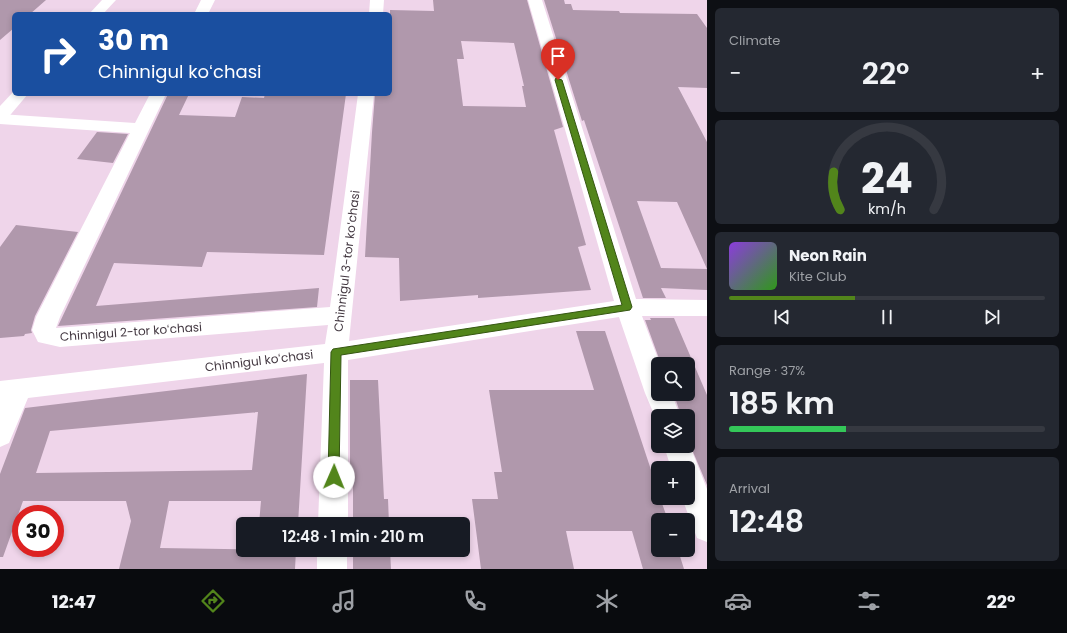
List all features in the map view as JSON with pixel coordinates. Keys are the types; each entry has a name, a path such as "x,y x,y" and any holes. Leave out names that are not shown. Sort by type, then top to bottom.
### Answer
{"street":[{"path":"98,12 109,0"},
{"path":"202,12 208,0"},
{"path":"376,12 377,0"},
{"path":"535,0 627,307 651,374"},
{"path":"0,116 18,96"},
{"name":"Chinnigul 2-tor koʻchasi","path":"157,96 48,317 44,334 47,336 60,338 340,315"},
{"name":"Chinnigul 3-tor koʻchasi","path":"333,517 336,352 366,96"},
{"path":"0,119 140,129"},
{"name":"Chinnigul koʻchasi","path":"10,390 336,352 627,307 707,308"},
{"path":"0,435 10,390"},
{"path":"695,495 707,528"},
{"path":"332,557 332,569"}],"building":[{"path":"0,0 46,0 32,12 12,12 12,30 0,40"},
{"path":"433,0 527,0 563,127 554,130 586,245 578,247 591,290 478,298 478,295 400,301 399,258 365,257 375,96 392,96 392,12 390,12 390,10 434,11","holes":["461,41 514,43 524,86 522,86 526,107 463,106 457,59 464,59"]},
{"path":"544,0 564,0 565,4 571,4 573,10 619,11 620,13 697,14 707,28 707,88 678,87 707,142 707,269 707,290 661,288 666,298 643,298 584,120 582,121","holes":["637,201 677,202 707,269 661,268"]},
{"path":"167,96 188,96 179,115 235,117 242,97 264,98 264,96 346,96 324,255 207,252 202,267 114,263 96,306 319,288 317,307 58,326"},
{"path":"97,132 128,134 113,163 77,159"},
{"path":"16,225 78,232 35,316 31,330 32,333 25,334 24,336 0,338 0,247"},
{"path":"650,318 674,318 691,357 658,357 645,320 651,320"},
{"path":"576,331 605,331 651,470 651,505 663,505 665,513 651,513 651,557 680,557 684,569 643,569 632,531 566,531 574,569 481,569 472,499 498,499 494,472 502,472 489,390 594,390"},
{"path":"695,367 707,395 707,485 693,453 695,453 695,409 679,409 676,401 695,401"},
{"path":"307,374 298,517 260,517 261,501 169,501 160,548 236,549 236,557 296,557 295,569 119,569 131,521 126,501 23,501 22,505 12,505 12,532 3,557 0,557 0,474 25,408","holes":["258,412 252,470 36,473 50,431"]},
{"path":"350,380 378,380 384,499 388,499 389,517 353,517 353,480 350,480"},
{"path":"353,557 390,557 391,569 353,569"}],"route":[{"path":"334,477 336,352 627,307 558,80"}]}
